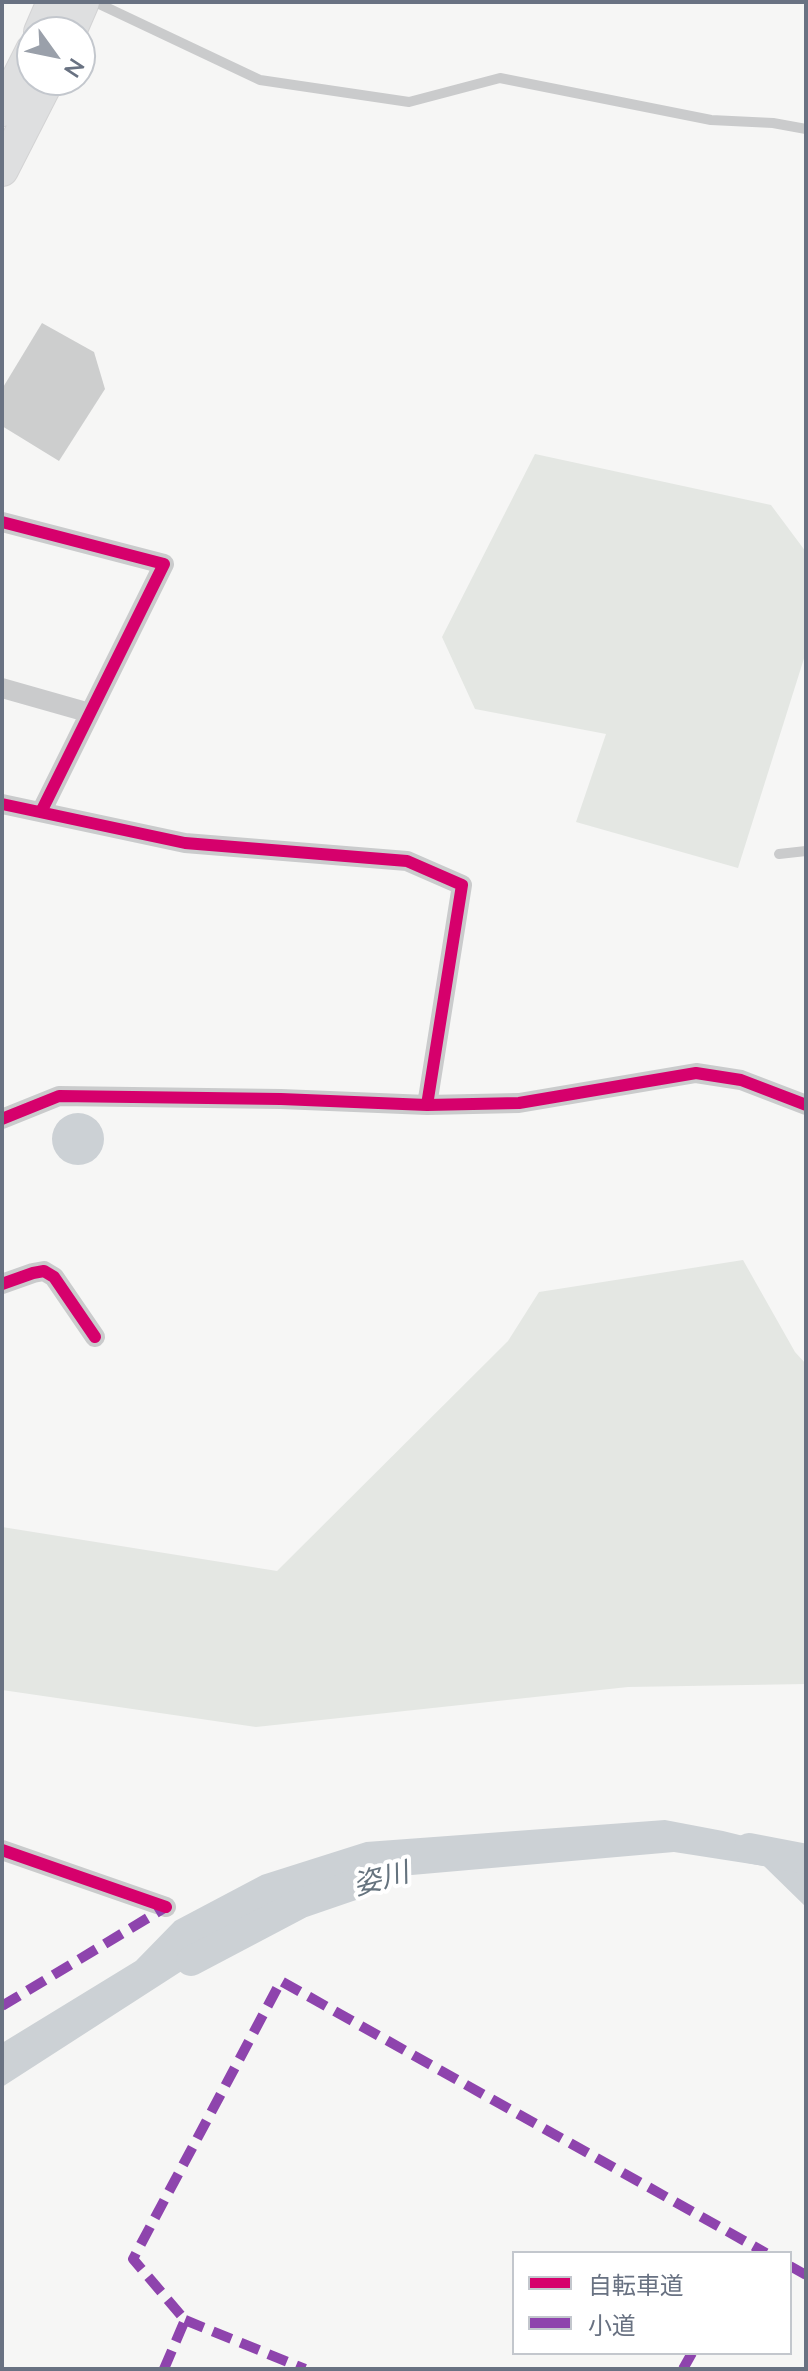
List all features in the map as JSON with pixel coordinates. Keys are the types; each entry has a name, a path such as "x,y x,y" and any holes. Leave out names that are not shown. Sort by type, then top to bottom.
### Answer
{"main road":[{"path":"2,110 16,82"},
{"path":"2,170 40,96"}],"street":[{"path":"2,522 164,564 41,812"},
{"path":"2,688 90,713"},
{"path":"2,804 185,843 407,861 462,885 427,1105"},
{"path":"2,1119 59,1096 281,1099 427,1105 519,1103 696,1073 741,1080 806,1105"},
{"path":"2,1284 44,1271 54,1277 95,1337"},
{"path":"2,1850 166,1907"}],"lane":[{"path":"95,2 260,80 409,102 500,78 711,120 773,123 806,129"},
{"path":"779,854 806,851"}],"shaded area":[{"path":"535,454 771,505 806,552 806,652 738,868 576,822 606,734 475,709 442,637"},
{"path":"743,1260 795,1352 806,1364 806,1684 628,1687 256,1727 2,1690 2,1527 277,1571 508,1341 539,1292"}],"water":[{"path":"78,1113 96,1121 104,1139 96,1157 78,1165 60,1157 52,1139 60,1121"},
{"path":"665,1820 768,1842 806,1866 806,1907 764,1866 674,1852 389,1877 281,1907 2,2087 2,2043 136,1961 175,1921 262,1875 366,1842"}],"building":[{"path":"42,323 94,352 105,389 59,461 2,426 2,389"}],"waterway":[{"name":"姿川","path":"749,1848 806,1859"},
{"name":"姿川","path":"191,1961 301,1903 365,1881"}],"marked path":[{"path":"2,2006 166,1907"},
{"path":"164,2369 185,2320 133,2259 281,1981 762,2251"},
{"path":"792,2267 806,2275"},
{"path":"185,2320 305,2369"},
{"path":"683,2369 691,2355"}],"cycle path":[{"path":"2,522 164,564 41,812"},
{"path":"2,804 185,843 407,861 462,885 427,1105"},
{"path":"2,1119 59,1096 281,1099 427,1105 519,1103 696,1073 741,1080 806,1105"},
{"path":"2,1284 44,1271 54,1277 95,1337"},
{"path":"2,1850 166,1907"}]}
